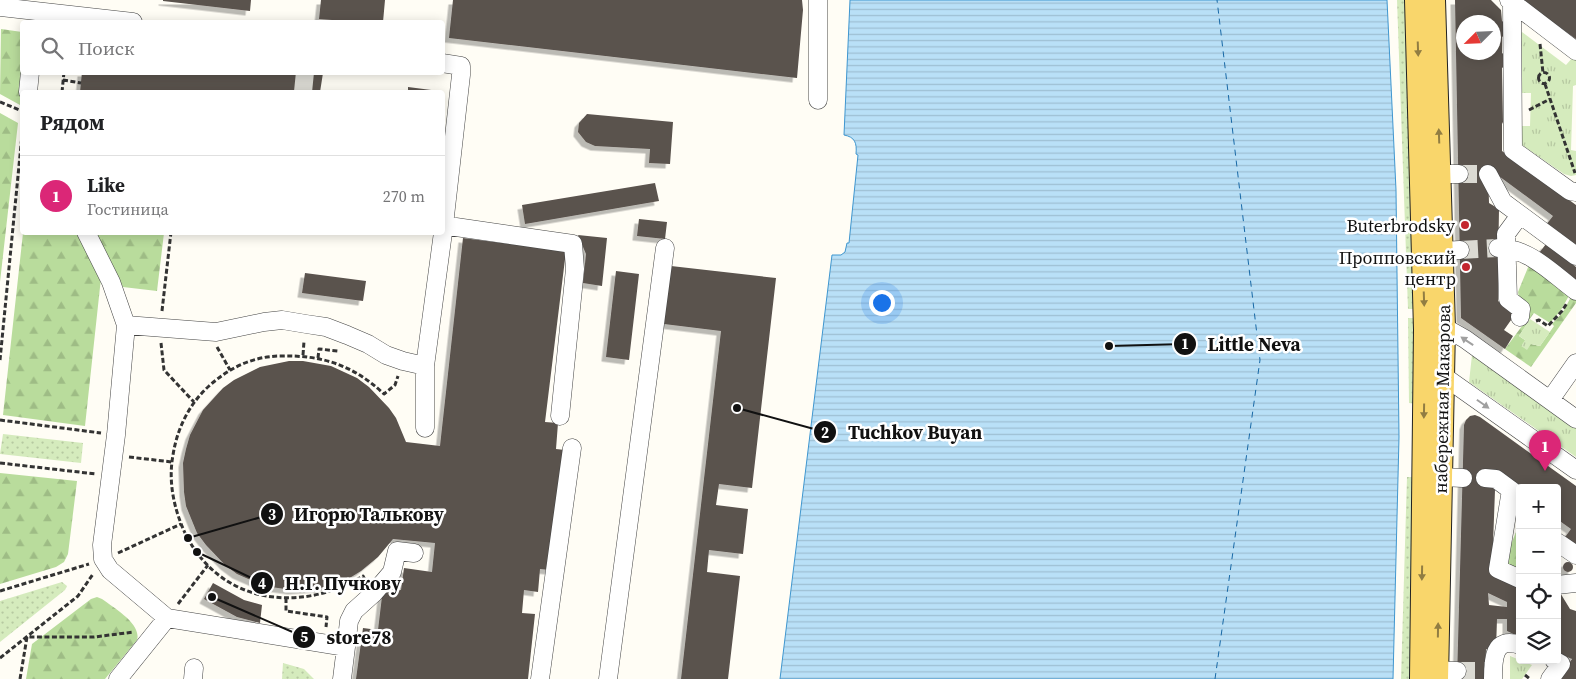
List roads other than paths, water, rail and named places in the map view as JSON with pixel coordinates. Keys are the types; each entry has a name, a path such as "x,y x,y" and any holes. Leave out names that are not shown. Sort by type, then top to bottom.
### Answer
{"main road":[{"name":"набережная Макарова","path":"1416,0 1435,328 1443,377 1452,477 1435,674"},
{"name":"набережная Макарова","path":"1434,0 1449,174 1451,250 1435,328 1425,362 1435,674"}],"street":[{"path":"818,0 818,100"},
{"path":"1511,1 1576,51"},
{"path":"1511,1 1513,150 1570,191 1576,192"},
{"path":"0,7 116,20"},
{"path":"445,63 461,66 445,207"},
{"path":"28,90 30,75"},
{"path":"1488,174 1503,202 1576,256"},
{"path":"1520,215 1506,234 1502,248 1508,299 1521,309 1520,317"},
{"path":"445,225 574,244 575,269 560,416"},
{"path":"88,235 111,282 126,325 116,435 102,545 103,559 110,570 163,623 346,647"},
{"path":"425,428 425,366 442,235"},
{"path":"608,679 664,248"},
{"path":"1502,248 1525,253 1575,290"},
{"path":"126,325 216,332 282,320 326,327 368,344 386,355 425,366"},
{"path":"1435,328 1465,340 1576,419"},
{"path":"1425,362 1443,377 1576,470"},
{"path":"1550,400 1576,363"},
{"path":"540,679 572,448"},
{"path":"1485,478 1496,478 1515,493 1498,569 1516,577"},
{"path":"1561,545 1576,555"},
{"path":"342,679 349,621 354,611 374,593 392,572 397,551 414,553"},
{"path":"1561,584 1576,583"},
{"path":"120,678 163,623"},
{"path":"1490,674 1495,653 1499,648 1504,644 1516,644"},
{"path":"1550,679 1561,664"}],"water":[{"path":"850,0 1387,0 1396,190 1399,437 1393,679 780,679 832,255 841,255 845,252 847,243 849,243 858,155 856,154 854,141 851,137 844,135"}],"tunnel":[{"path":"303,90 305,75"},
{"path":"1459,174 1488,174"},
{"path":"1460,250 1498,248"},
{"path":"1457,671 1485,671"}],"place":[{"name":"Buterbrodsky","path":"1465,225"},
{"name":"Пропповский центр","path":"1466,267"},
{"name":"Little Neva","path":"1109,346"},
{"name":"Tuchkov Buyan","path":"737,408"},
{"name":"Like","path":"1545,471"},
{"name":"Игорю Талькову","path":"188,538"},
{"name":"Н.Г. Пучкову","path":"197,552"},
{"name":"store78","path":"212,597"}]}
